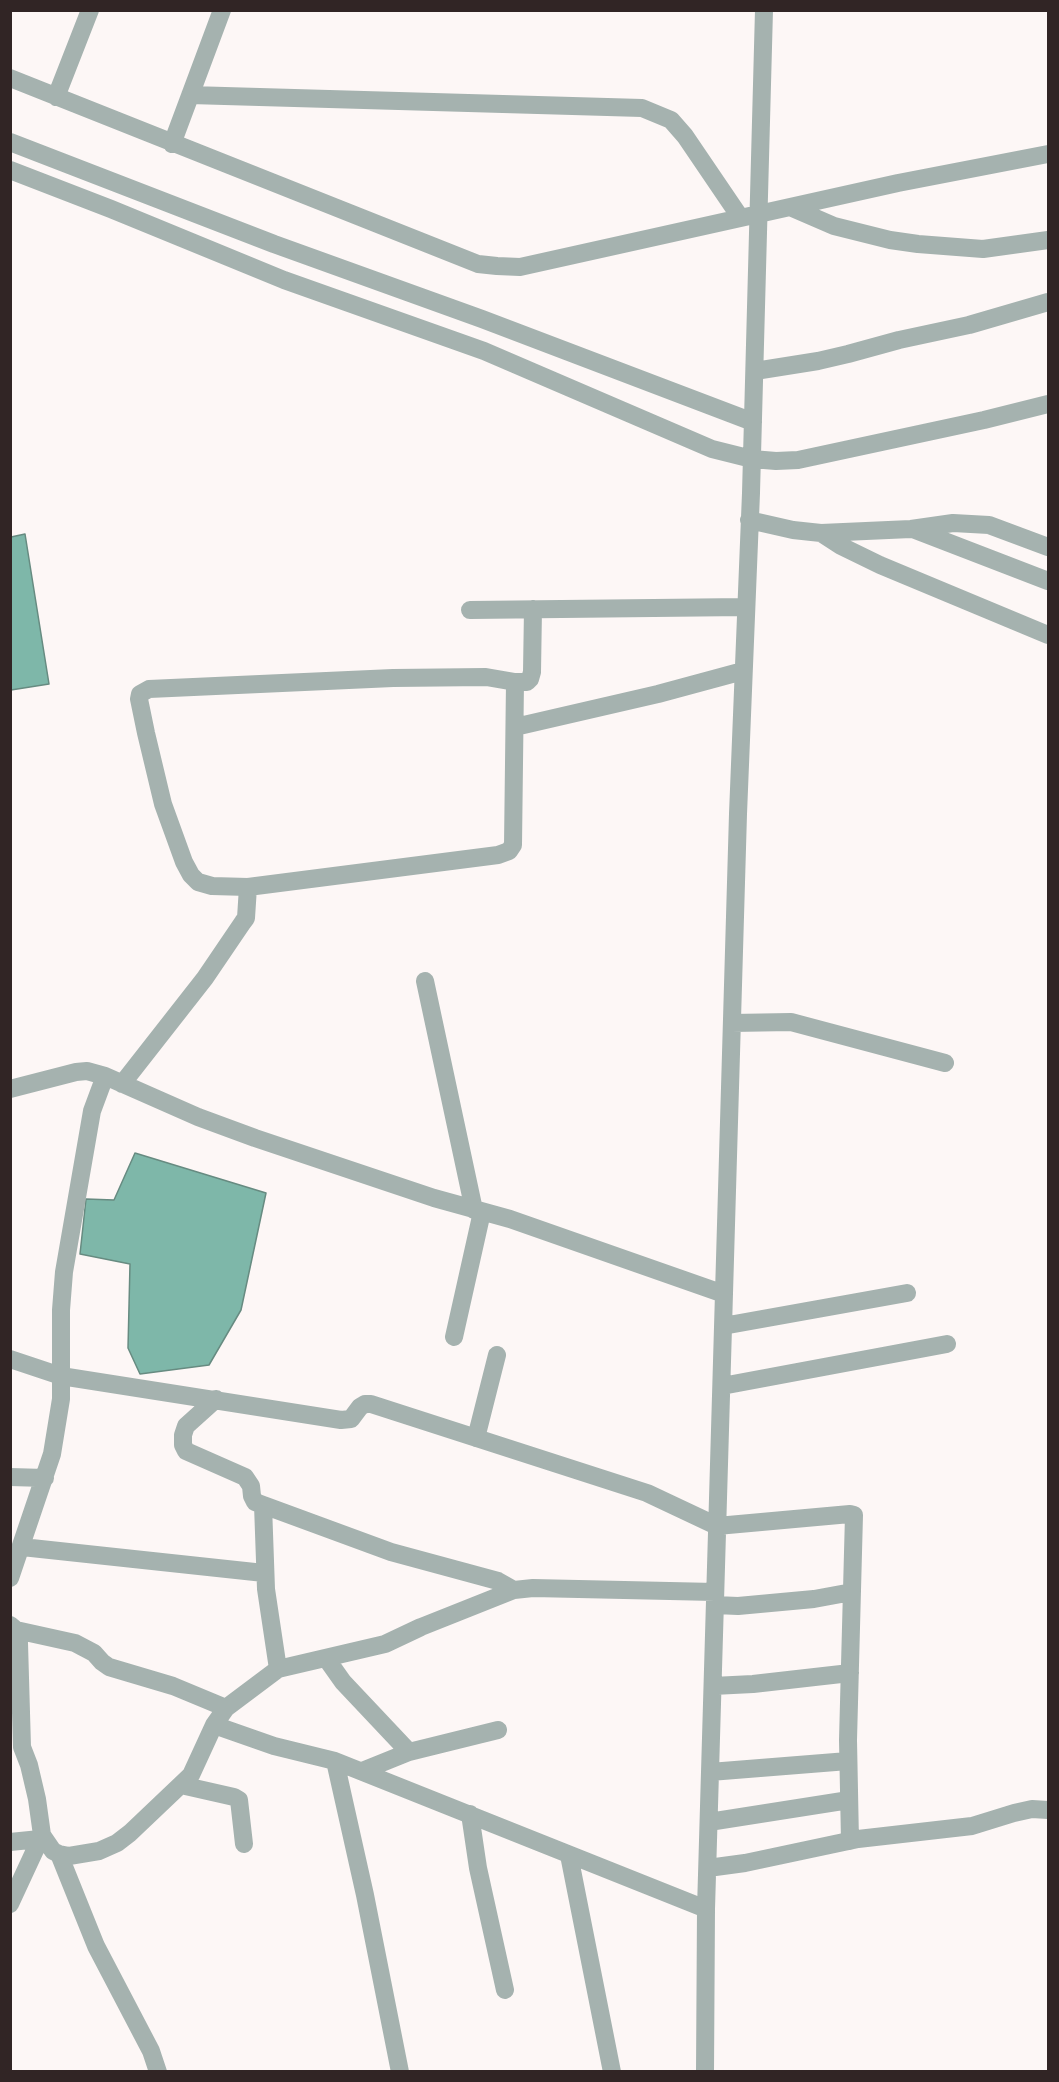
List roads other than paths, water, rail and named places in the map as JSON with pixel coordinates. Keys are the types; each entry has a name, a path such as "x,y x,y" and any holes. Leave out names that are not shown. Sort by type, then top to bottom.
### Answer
{"street":[{"path":"56,97 90,10"},
{"path":"172,144 222,10"},
{"path":"705,2072 706,1909 712,1686 745,606 755,371 764,10"},
{"path":"10,78 478,264 520,267 758,213 1048,154"},
{"path":"190,95 642,108 671,120 685,136 740,218"},
{"path":"10,142 274,244 482,319 753,422"},
{"path":"10,170 111,208 284,280 484,351 712,449 752,459 798,460 1048,404"},
{"path":"790,207 834,226 867,236 918,244 983,249 1048,240"},
{"path":"755,371 848,354 969,325 1048,302"},
{"path":"749,520 793,530 821,533 911,528 953,523 989,525 1048,548"},
{"path":"911,528 1048,581"},
{"path":"821,533 841,546 880,565 1048,635"},
{"path":"470,610 745,606"},
{"path":"515,682 513,845 508,851 498,855 248,887 212,886 198,882 187,869 163,804 139,699 144,690 393,678 486,677 527,682 532,672 533,609"},
{"path":"515,727 658,694 743,671"},
{"path":"122,1084 205,978 246,918 248,887"},
{"path":"425,981 478,1211 454,1337"},
{"path":"732,1023 791,1022 945,1063"},
{"path":"10,1089 76,1072 87,1071 105,1076 198,1117 255,1138 434,1198 510,1219 724,1294"},
{"path":"10,1578 45,1478 56,1438 61,1399 61,1310 64,1272 92,1111 105,1076"},
{"path":"723,1326 907,1293"},
{"path":"722,1386 946,1344"},
{"path":"476,1438 497,1355"},
{"path":"10,1359 61,1376 341,1420 351,1419 360,1407 371,1404 647,1493 717,1526 855,1515 848,1761 850,1841"},
{"path":"216,1399 186,1426 183,1445 186,1451 245,1477 251,1486 252,1500 391,1552 498,1581 514,1590"},
{"path":"10,1477 45,1478"},
{"path":"263,1505 264,1573 278,1669"},
{"path":"22,1547 264,1573"},
{"path":"13,1628 18,1643 16,1747 29,1765 41,1837 53,1851 69,1856 99,1851 117,1844 191,1775 214,1725 226,1708 278,1669 385,1644 413,1630 514,1590 533,1588 715,1598 738,1606 814,1599 852,1592"},
{"path":"13,1628 75,1643 94,1653 109,1667 173,1686 226,1708"},
{"path":"326,1658 343,1682 409,1752"},
{"path":"712,1686 753,1684 850,1672"},
{"path":"214,1725 274,1746 335,1761 362,1771 706,1909"},
{"path":"362,1771 409,1752 498,1730"},
{"path":"335,1761 365,1895 400,2072"},
{"path":"710,1772 848,1761"},
{"path":"181,1785 234,1797 238,1800 244,1844"},
{"path":"709,1822 849,1800"},
{"path":"708,1869 850,1841 972,1826 1032,1809 1048,1810"},
{"path":"470,1814 478,1868 505,1990"},
{"path":"10,1842 41,1837"},
{"path":"10,1904 41,1837"},
{"path":"59,1854 96,1946 151,2051 158,2072"},
{"path":"569,1855 612,2072"}]}
